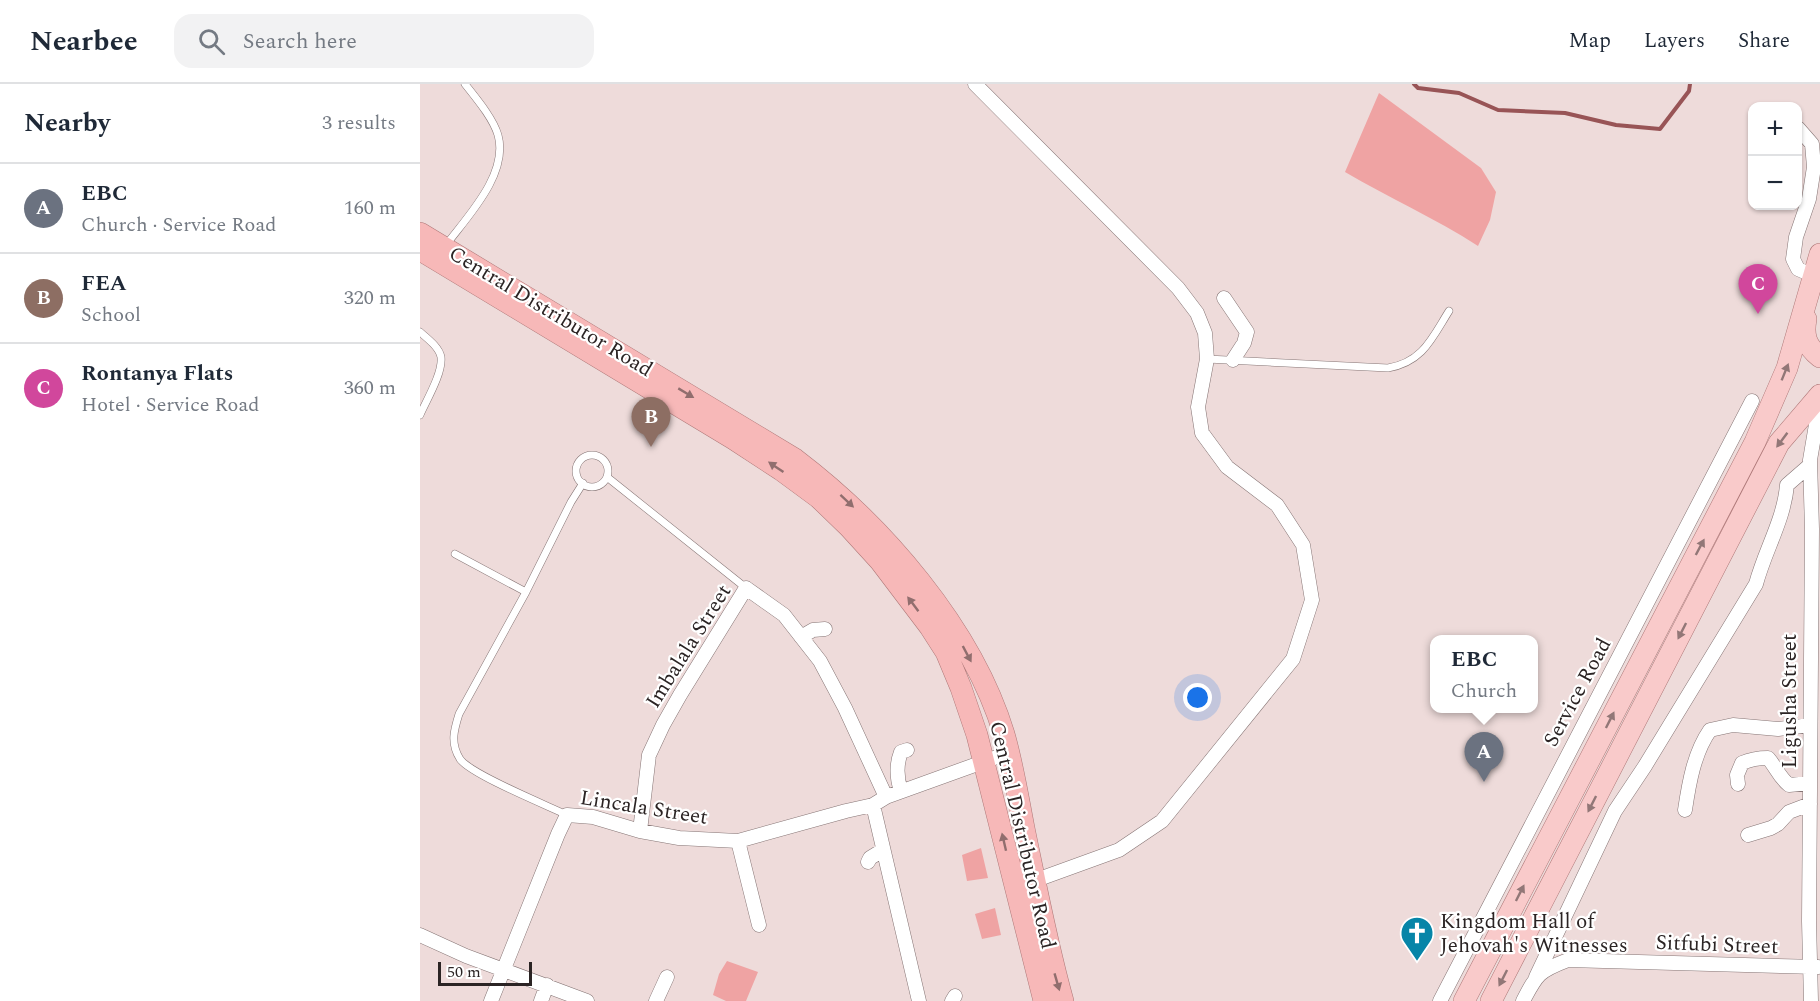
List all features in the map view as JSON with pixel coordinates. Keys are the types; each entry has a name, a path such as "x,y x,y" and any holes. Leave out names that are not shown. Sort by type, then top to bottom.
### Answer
{"highway":[{"name":"Central Distributor Road","path":"420,232 433,252 781,470 819,498 880,561 946,652 961,688 1024,883 1049,952 1063,1001"},
{"name":"Central Distributor Road","path":"433,252 777,448 832,488 864,517 892,548 944,614 964,646 986,689 1004,734 1024,883 1044,1001"}],"main road":[{"path":"1464,1001 1755,442 1787,368 1820,254"},
{"path":"1813,280 1804,329 1806,342 1811,350 1820,357"},
{"path":"1491,1001 1779,443 1820,395"}],"street":[{"path":"975,84 1178,288 1197,313 1205,333 1207,359 1198,407 1202,433 1227,467 1277,505 1303,545 1312,600 1293,659 1162,821 1119,850 1024,883"},
{"path":"1802,133 1812,144 1814,167 1809,199 1796,237 1793,259 1798,268 1813,280"},
{"path":"1224,298 1247,332 1244,343 1233,360"},
{"name":"Ligusha Street","path":"1811,1001 1815,968 1815,878 1810,783 1814,730 1810,465 1812,438 1820,401"},
{"name":"Service Road","path":"1440,1001 1752,402"},
{"path":"1523,1001 1615,812 1646,766 1756,584 1762,560 1779,525 1786,500 1787,485 1810,465"},
{"name":"Imbalala Street","path":"640,831 650,755 675,705 746,588 784,615 820,661 845,708 886,797"},
{"path":"797,632 811,621"},
{"path":"797,632 825,629"},
{"path":"1685,810 1701,742 1710,730 1733,725 1814,730"},
{"path":"901,792 897,777 898,765 902,752 907,750"},
{"name":"Lincala Street","path":"492,1001 567,815 593,817 640,831 679,838 738,841 873,805 886,797 1008,753"},
{"path":"1738,784 1737,775 1742,763 1761,758 1768,758 1781,779 1789,785 1810,783"},
{"path":"873,805 919,1001"},
{"path":"1748,835 1771,828 1789,812 1813,813"},
{"path":"738,841 759,925"},
{"path":"868,862 870,858 883,850"},
{"path":"420,935 505,971 586,1001"},
{"name":"Sitfubi Street","path":"1536,976 1568,960 1815,968"},
{"path":"656,1001 667,977"},
{"path":"541,1001 547,985"}],"lane":[{"path":"433,252 481,199 500,162 498,135 481,105 465,84"},
{"path":"1207,359 1388,368 1405,365 1425,348 1449,310"},
{"path":"420,333 433,342 441,357 438,376 420,415"},
{"path":"597,455 608,467 607,477 599,485 594,486 583,483 579,479 577,469 586,456 597,455"},
{"path":"607,477 746,588"},
{"path":"567,815 495,782 461,761 452,735 459,714 583,483"},
{"path":"455,554 526,592"}],"shaded area":[{"path":"1379,93 1481,168 1496,192 1490,220 1478,246 1345,172"},
{"path":"981,848 988,878 967,881 962,855"},
{"path":"995,908 1001,935 982,939 975,914"},
{"path":"727,961 758,972 746,1001 726,1001 713,995 719,974"}],"waterway":[{"path":"1414,84 1418,88 1459,93 1498,110 1565,113 1616,125 1660,129 1689,91 1690,84"}],"place":[{"name":"Rontanya Flats","path":"1758,314"},
{"name":"FEA","path":"651,447"},
{"name":"EBC","path":"1484,782"},
{"name":"Kingdom Hall of Jehovah's Witnesses","path":"1417,962"}]}
